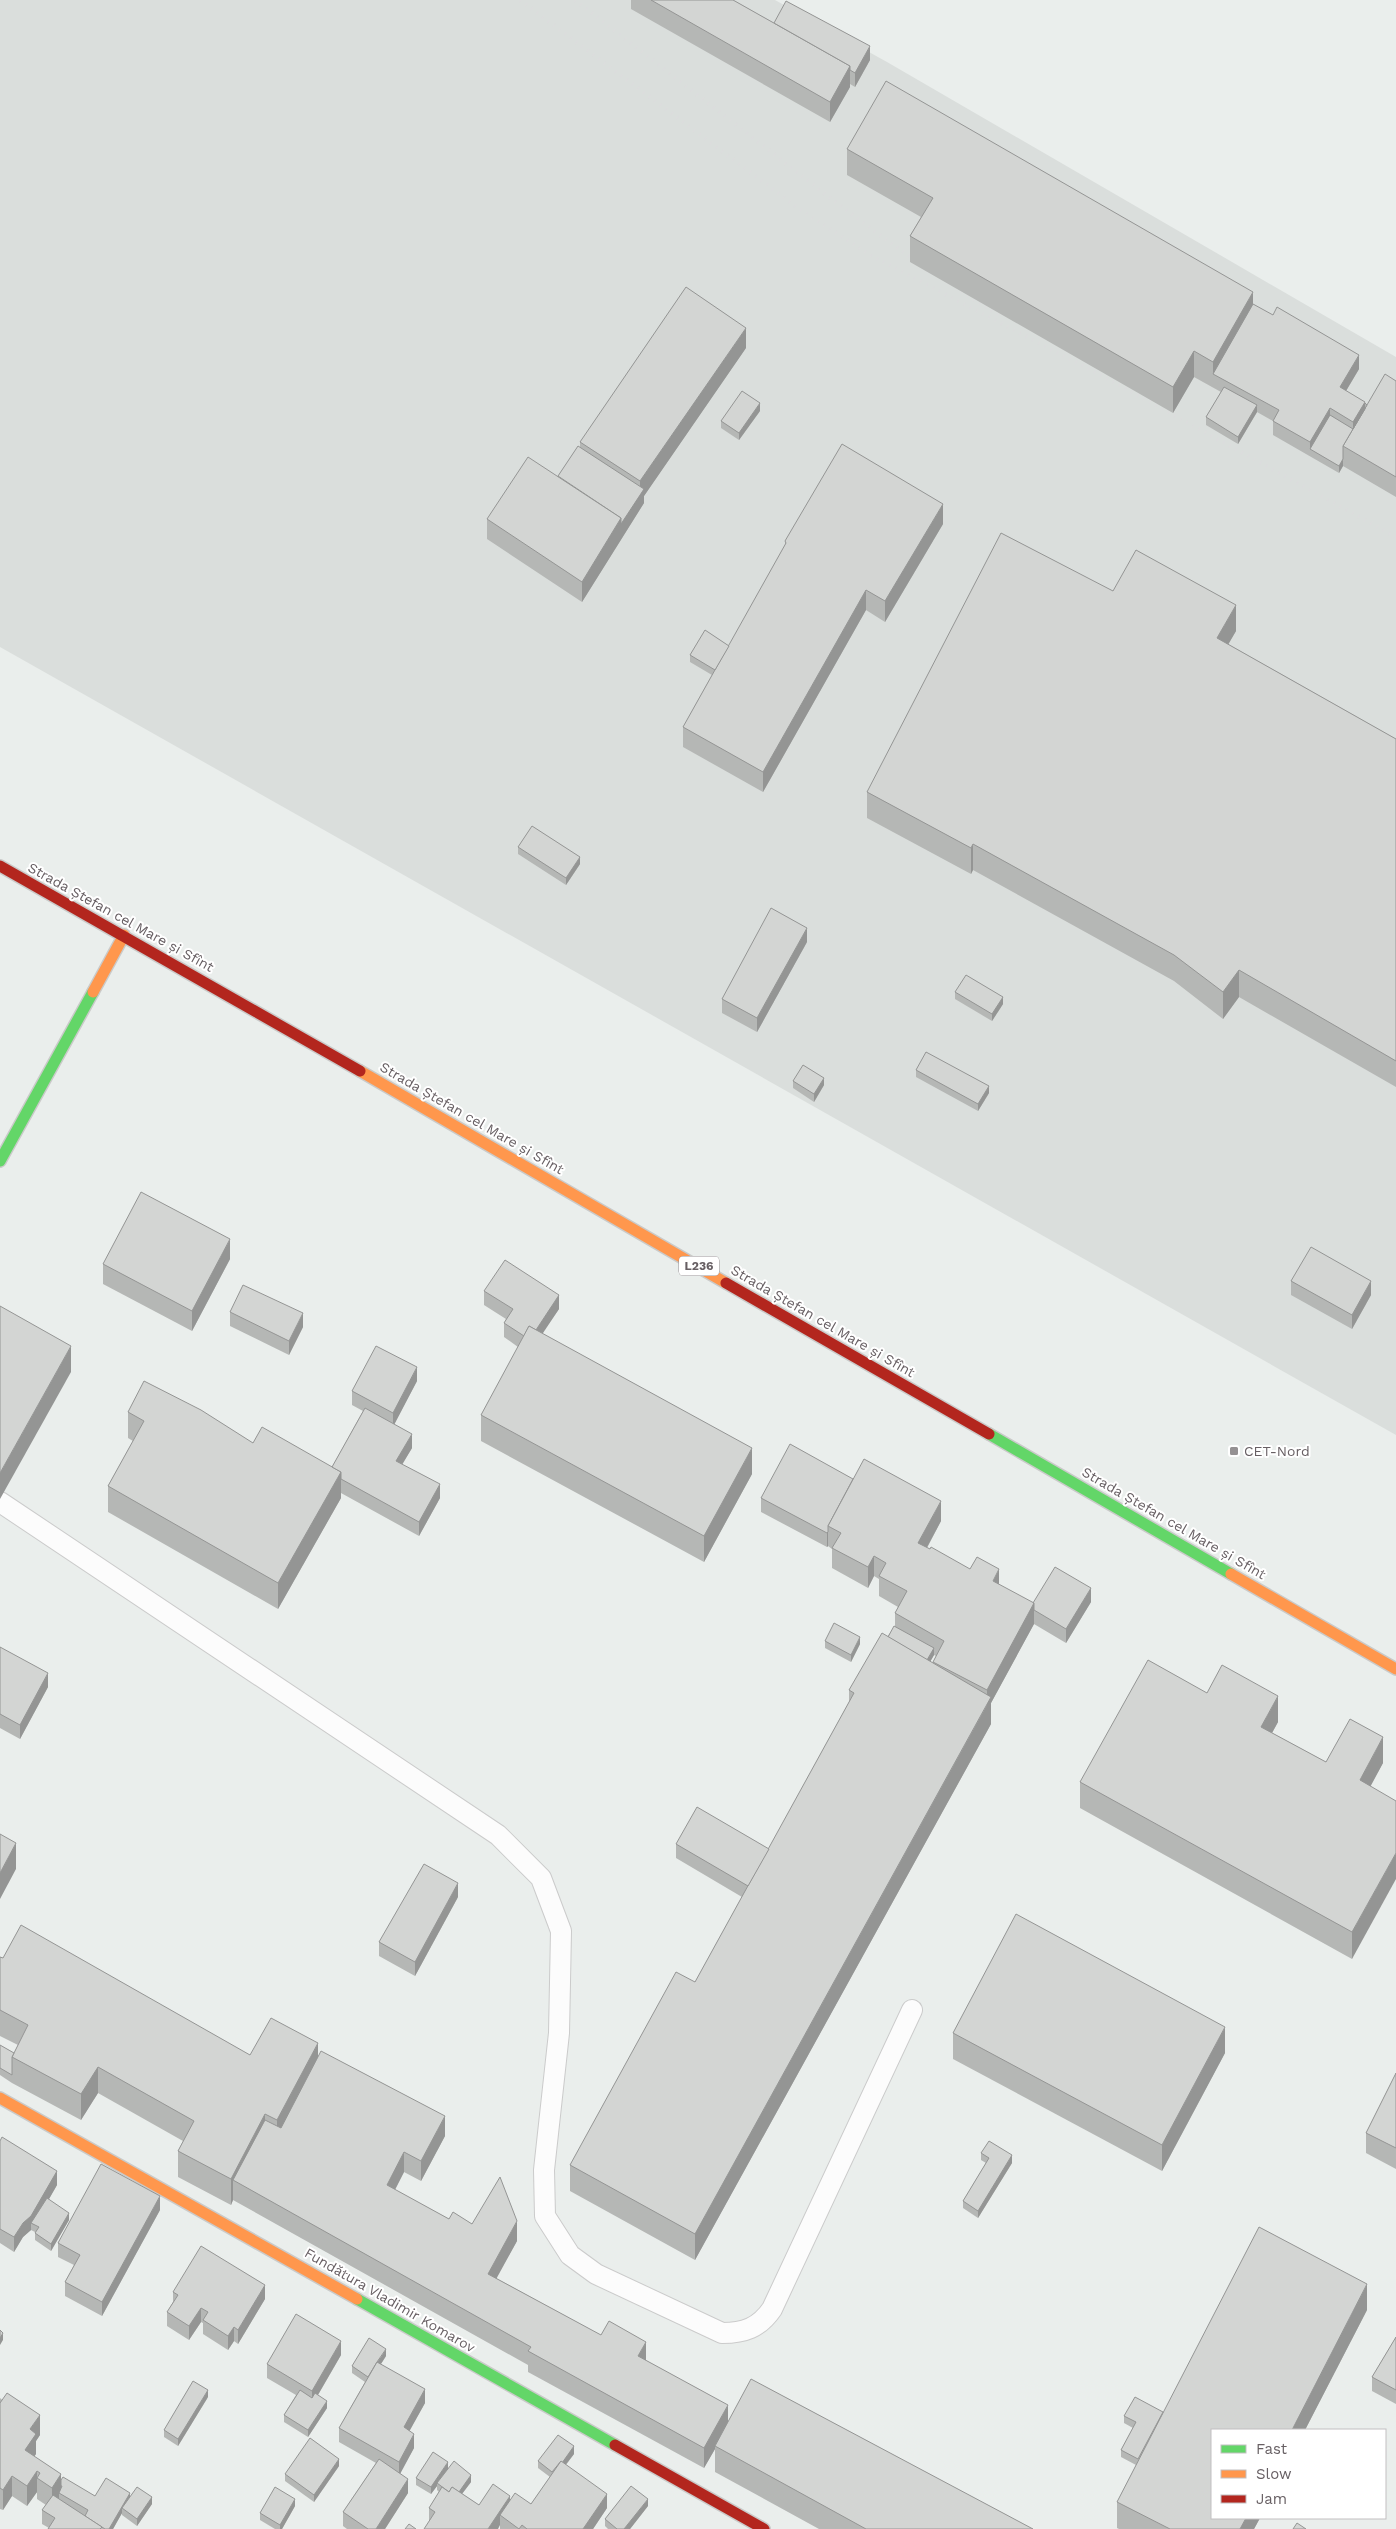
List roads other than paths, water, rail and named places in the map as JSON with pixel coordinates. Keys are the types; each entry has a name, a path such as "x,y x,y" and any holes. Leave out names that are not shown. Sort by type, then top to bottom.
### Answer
{"main road":[{"name":"Strada Ștefan cel Mare și Sfînt","path":"0,866 124,935 1396,1669"},
{"path":"0,1161 124,935"},
{"name":"Fundătura Vladimir Komarov","path":"0,2098 764,2529"}],"lane":[{"path":"0,1502 498,1835 542,1878 561,1931 559,2033 544,2170 545,2216 570,2254 596,2274 722,2332 737,2333 763,2321 772,2309 912,2010"}],"railway":[{"path":"520,0 798,208 870,255 1106,378 1396,537"},
{"path":"575,0 842,207 922,266"},
{"path":"950,284 1002,317"}],"place":[{"name":"CET-Nord","path":"1234,1451"}]}
